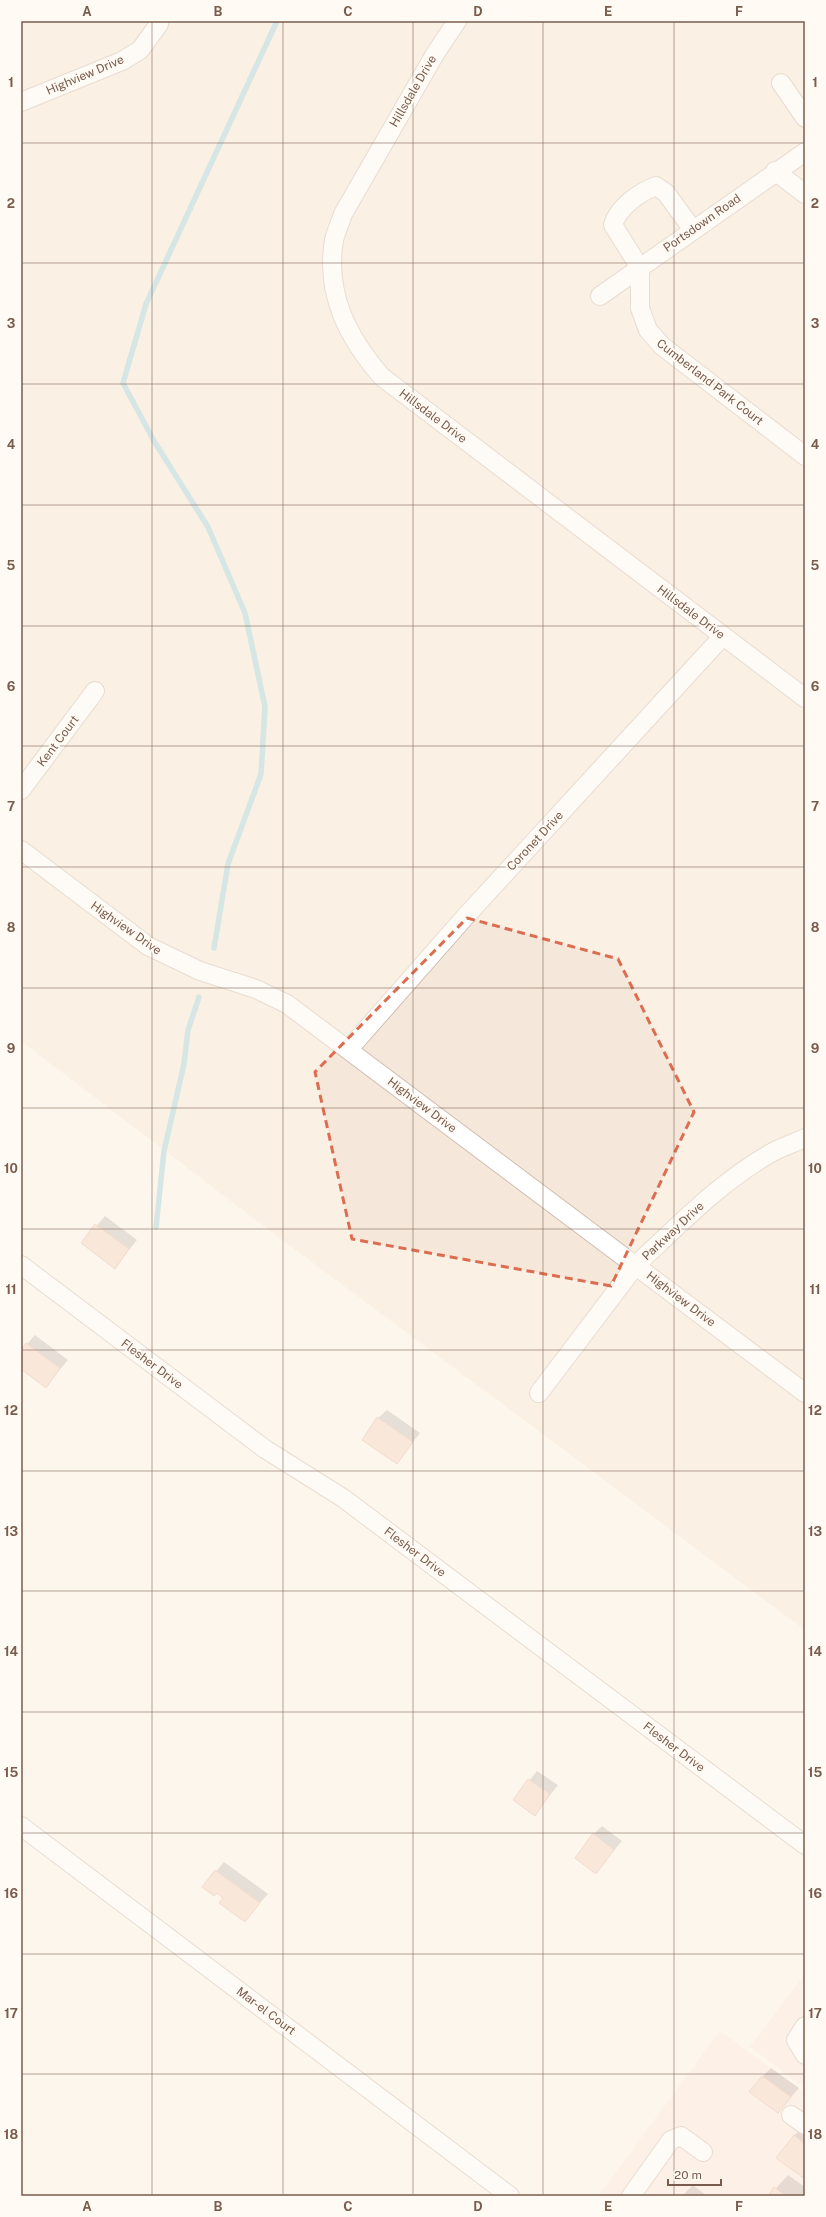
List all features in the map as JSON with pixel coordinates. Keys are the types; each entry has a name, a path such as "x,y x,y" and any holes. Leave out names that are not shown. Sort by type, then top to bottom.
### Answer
{"street":[{"name":"Hillsdale Drive","path":"457,21 435,54 343,214 334,240 333,272 338,302 347,329 362,354 382,377 805,698"},
{"name":"Highview Drive","path":"21,102 122,61 140,50 159,24"},
{"path":"781,83 805,118"},
{"name":"Portsdown Road","path":"600,296 805,152"},
{"path":"775,172 805,194"},
{"path":"640,268 613,225 615,216 644,191 656,186 666,193 693,230"},
{"name":"Cumberland Park Court","path":"640,268 640,308 648,330 662,346 805,456"},
{"name":"Coronet Drive","path":"349,1049 465,917 723,636"},
{"name":"Kent Court","path":"21,790 95,691"},
{"name":"Highview Drive","path":"21,850 148,946 200,971 256,988 287,1004 349,1049 805,1393"},
{"name":"Parkway Drive","path":"539,1393 636,1265 710,1195 741,1171 773,1152 805,1138"},
{"name":"Flesher Drive","path":"21,1265 265,1449 343,1498 805,1845"},
{"name":"Mar-el Court","path":"21,1826 510,2196"},
{"path":"805,2026 796,2040 805,2055"},
{"path":"791,2115 805,2126"},
{"path":"631,2196 671,2140 681,2136 704,2152"}],"highlighted area":[{"path":"467,918 618,959 694,1112 611,1286 352,1239 315,1072"}],"shaded area":[{"path":"21,21 805,21 805,1630 261,1224 21,1041"},
{"path":"805,1974 805,2088 750,2047"},
{"path":"720,2031 805,2093 805,2196 598,2196"}],"building":[{"path":"95,1224 129,1249 115,1269 81,1243"},
{"path":"26,1343 60,1368 46,1388 21,1369 21,1349"},
{"path":"377,1417 413,1442 397,1464 362,1440"},
{"path":"528,1779 550,1794 535,1816 513,1800"},
{"path":"593,1833 614,1850 596,1874 575,1858"},
{"path":"215,1870 260,1903 245,1922 219,1903 223,1898 217,1893 214,1896 202,1887"},
{"path":"762,2076 791,2097 778,2113 749,2092"},
{"path":"794,2135 805,2144 805,2179 776,2158"},
{"path":"774,2187 786,2196 768,2196"}],"waterway":[{"path":"214,948 228,864 261,774 265,707 245,613 208,527 154,441 123,383 146,304 277,21"},
{"path":"156,1227 164,1151 184,1064 188,1030 199,997"}]}
